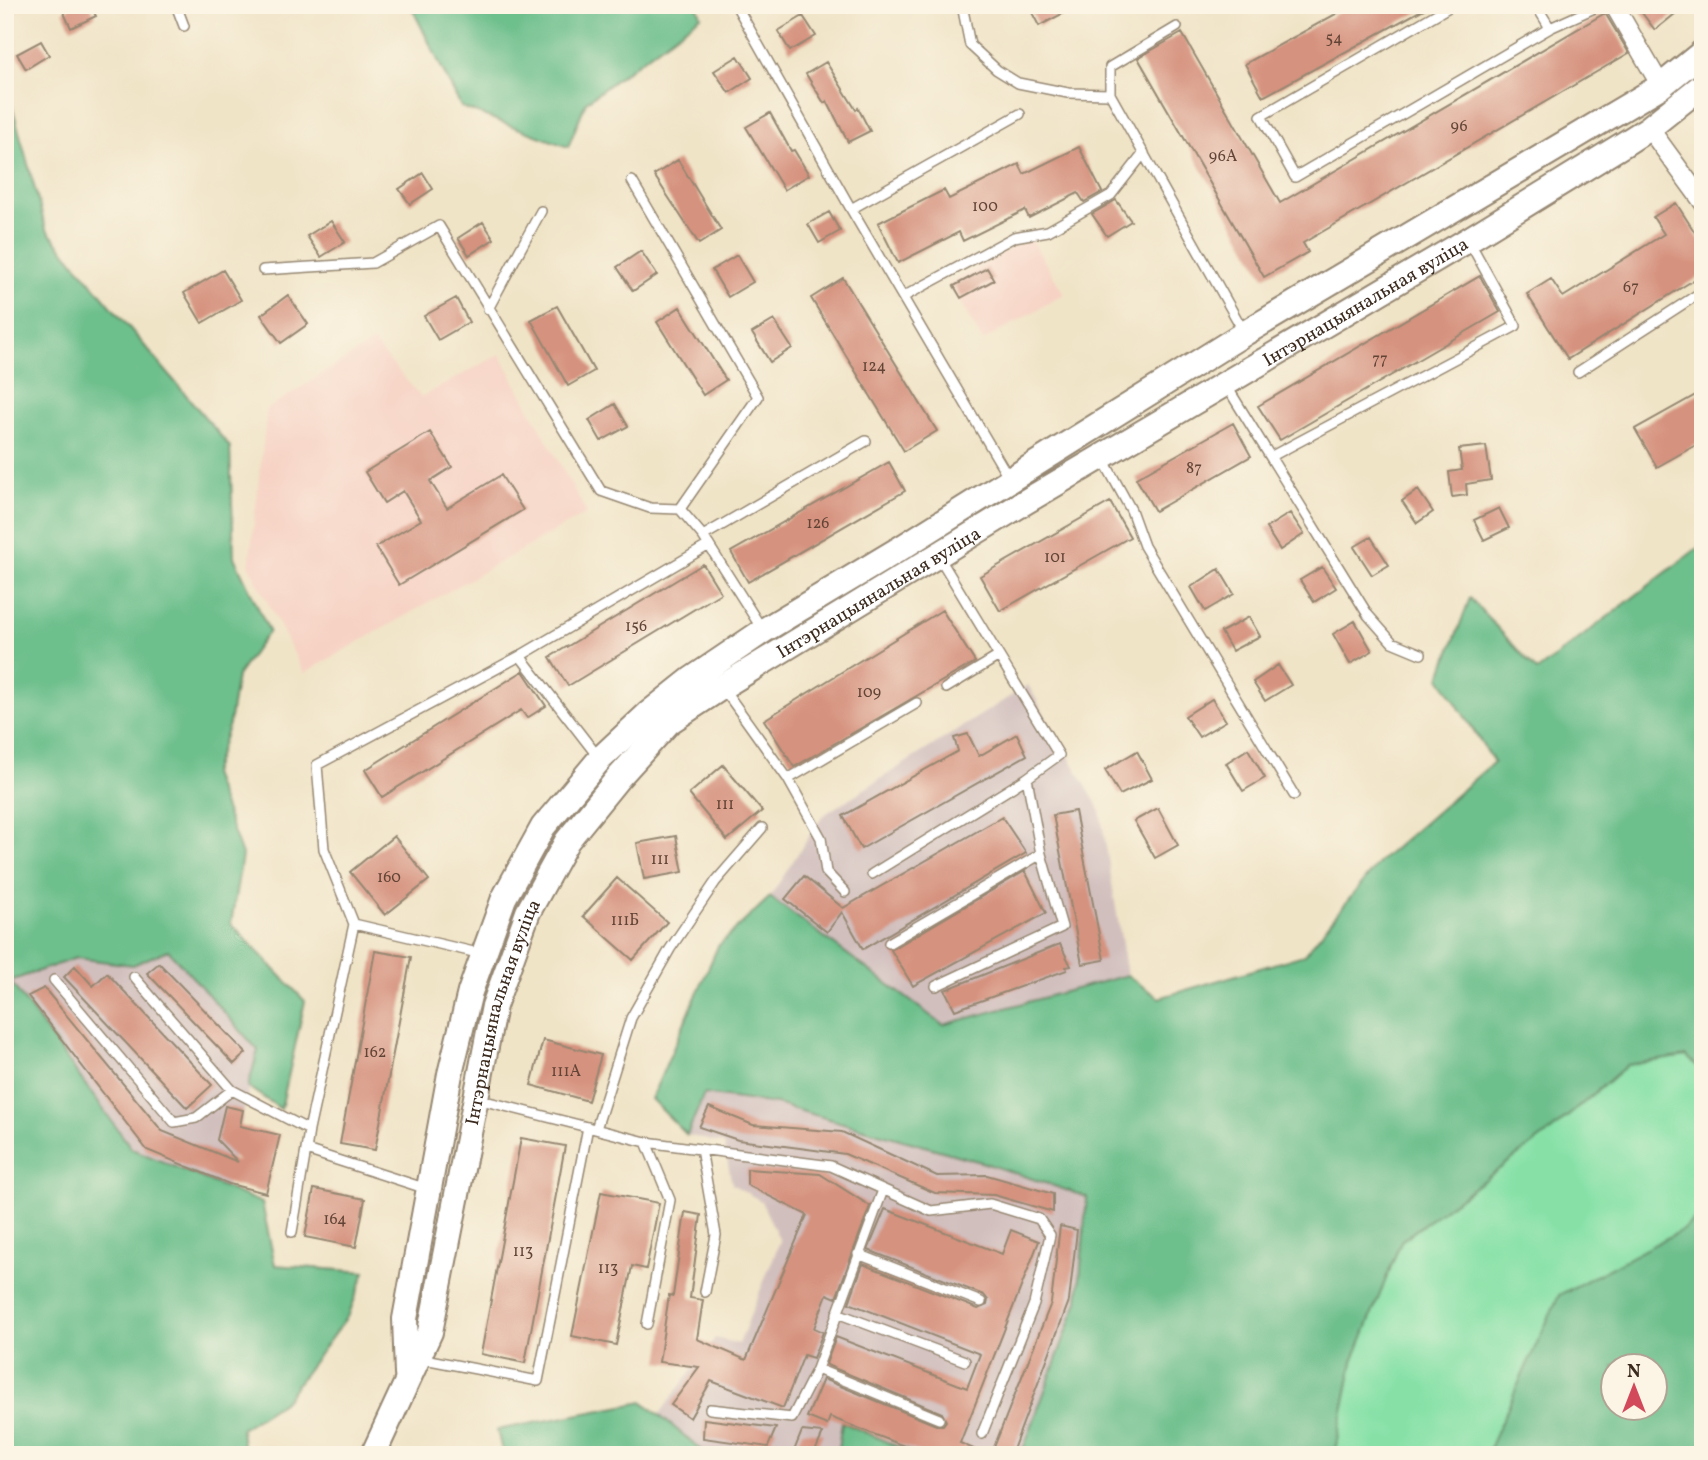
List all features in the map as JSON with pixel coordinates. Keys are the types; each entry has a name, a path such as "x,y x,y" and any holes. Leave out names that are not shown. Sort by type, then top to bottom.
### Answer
{"main road":[{"name":"Інтэрнацыянальная вуліца","path":"407,1380 405,1319 450,1074 470,992 504,898 543,827 600,760 648,714 763,631 1245,333 1661,86 1703,52"},
{"name":"Інтэрнацыянальная вуліца","path":"373,1455 430,1332 494,1006 528,912 567,841 619,777 669,722 1025,502 1468,240 1649,128 1703,85"},
{"path":"1633,103 1649,128"},
{"path":"1010,480 1025,502"},
{"path":"600,760 619,777"}],"street":[{"path":"1614,5 1661,86"},
{"path":"1649,128 1703,202"}],"lane":[{"path":"176,5 184,26"},
{"path":"736,5 851,209 1010,480"},
{"path":"962,5 970,45 997,70 1018,83 1068,93 1110,94"},
{"path":"1452,5 1261,116 1295,177 1550,28 1601,5"},
{"path":"1536,5 1550,28"},
{"path":"1177,27 1110,67 1110,94 1245,333"},
{"path":"851,209 1020,114"},
{"path":"903,297 1014,237 1048,231 1111,195 1144,153"},
{"path":"632,181 758,397 680,509"},
{"path":"488,309 541,211"},
{"path":"263,270 373,263 439,226 601,491 650,508 680,509 703,536 763,631"},
{"path":"1272,456 1517,326 1468,240"},
{"path":"1578,372 1703,290"},
{"path":"1225,385 1272,456 1368,615 1392,642 1421,654"},
{"path":"703,536 866,441"},
{"path":"1103,458 1131,510 1144,546 1294,795"},
{"path":"292,1231 309,1130 354,924 324,849 317,765 520,656 709,545"},
{"path":"872,874 1027,778 1059,755 938,556"},
{"path":"520,656 600,760"},
{"path":"946,688 999,656"},
{"path":"722,687 788,779 821,838 826,872 845,892"},
{"path":"788,779 918,703"},
{"path":"936,986 1062,927 1041,854 1027,778"},
{"path":"418,1357 538,1381 592,1128 631,1018 670,949 716,881 762,828"},
{"path":"889,943 1041,854"},
{"path":"354,924 484,954"},
{"path":"134,977 232,1090 309,1130"},
{"path":"54,980 174,1122 196,1118 232,1090"},
{"path":"477,1099 646,1142 831,1166 931,1211 990,1204 1039,1219 1050,1235 1034,1304 982,1434"},
{"path":"646,1142 670,1200 647,1324"},
{"path":"701,1149 716,1235 705,1292"},
{"path":"306,1150 429,1189"},
{"path":"710,1409 792,1418 817,1369 883,1190"},
{"path":"858,1254 981,1302"},
{"path":"837,1313 965,1361"},
{"path":"817,1369 939,1419"}],"shaded area":[{"path":"1030,237 1064,294 983,341 949,284"},
{"path":"373,342 421,397 500,354 587,513 304,673 249,566 267,409"},
{"path":"1028,685 1100,810 1127,975 943,1025 770,897 822,816"},
{"path":"168,950 258,1050 226,1189 132,1149 10,981 76,958 133,965"},
{"path":"704,1094 776,1104 981,1162 1087,1197 1078,1301 1021,1455 916,1455 842,1423 837,1455 708,1455 659,1415 715,1338 739,1344 780,1241 761,1201 732,1184 724,1144 687,1135"}],"green space":[{"path":"416,5 697,5 701,16 586,102 568,147 461,107 412,8"},
{"path":"5,81 46,229 230,447 234,557 269,631 237,676 229,724 212,774 242,855 231,924 305,1001 281,1109 248,1087 258,1050 168,950 133,965 76,958 10,981 132,1149 262,1203 275,1265 365,1272 349,1314 285,1400 241,1429 244,1455 5,1455"},
{"path":"1703,544 1703,1071 1686,1056 1627,1065 1552,1130 1401,1241 1353,1362 1334,1455 1021,1455 1078,1301 1087,1197 981,1162 776,1104 704,1094 687,1135 651,1099 718,946 770,897 943,1025 1127,975 1159,998 1304,955 1380,861 1494,762 1440,678 1470,598 1537,671"},
{"path":"1686,1056 1703,1071 1703,1211 1486,1455 1334,1455 1353,1362 1401,1241 1552,1130 1627,1065"},
{"path":"1703,1211 1703,1455 1486,1455 1559,1295 1684,1229"},
{"path":"643,1402 708,1455 503,1455 497,1430"},
{"path":"842,1422 916,1455 837,1455"}],"building":[{"path":"74,5 90,5 96,16 71,28 63,11"},
{"path":"1028,5 1079,5 1039,26"},
{"path":"1352,5 1431,5 1263,97 1245,64"},
{"path":"1636,5 1686,5 1655,30"},
{"path":"1605,13 1629,53 1303,243 1308,252 1264,277 1138,58 1182,33 1280,203"},
{"path":"803,16 816,36 790,51 778,31"},
{"path":"41,41 49,55 26,69 17,54"},
{"path":"738,56 752,78 729,93 714,71"},
{"path":"826,62 856,110 858,108 870,131 848,142 827,101 824,103 806,74"},
{"path":"770,113 791,151 794,150 809,175 784,190 746,127"},
{"path":"1079,147 1102,192 1084,202 1078,193 1029,218 1025,210 963,241 959,232 898,263 878,223 944,190 949,199 1019,164 1024,174"},
{"path":"678,160 721,230 699,244 654,175"},
{"path":"423,173 433,189 410,204 399,189"},
{"path":"1116,200 1131,221 1107,236 1092,214"},
{"path":"1676,203 1703,245 1703,274 1568,359 1527,294 1551,279 1563,297 1664,234 1653,217"},
{"path":"829,212 840,231 819,243 808,224"},
{"path":"331,221 345,242 321,257 307,236"},
{"path":"483,222 494,239 469,255 458,238"},
{"path":"641,251 657,275 633,291 617,267"},
{"path":"737,255 753,282 728,297 712,270"},
{"path":"987,268 994,280 961,298 954,286"},
{"path":"223,270 241,300 202,323 184,293"},
{"path":"1480,276 1500,312 1280,440 1258,406"},
{"path":"843,278 937,431 904,451 811,298"},
{"path":"288,295 308,324 281,343 261,315"},
{"path":"456,298 469,322 438,340 424,316"},
{"path":"557,306 594,371 568,386 531,320"},
{"path":"680,307 726,380 703,395 657,322"},
{"path":"774,320 792,348 770,362 752,333"},
{"path":"1703,391 1703,441 1657,467 1635,429"},
{"path":"615,404 628,426 601,441 589,420"},
{"path":"1233,423 1251,456 1155,511 1136,478"},
{"path":"430,432 452,467 430,481 447,508 501,475 523,510 399,585 376,547 421,520 403,491 384,503 365,472"},
{"path":"1486,446 1491,480 1466,484 1467,495 1452,497 1449,472 1462,470 1459,449"},
{"path":"889,462 905,491 748,582 731,552"},
{"path":"1418,490 1433,512 1417,523 1402,501"},
{"path":"1110,502 1130,537 1000,611 980,576"},
{"path":"1499,508 1509,528 1484,540 1474,520"},
{"path":"1290,513 1304,534 1280,550 1266,528"},
{"path":"1371,537 1389,565 1372,575 1354,547"},
{"path":"703,564 721,593 568,686 550,657"},
{"path":"1322,567 1336,588 1314,602 1300,580"},
{"path":"1219,569 1234,594 1205,611 1191,587"},
{"path":"942,610 975,662 794,767 764,720"},
{"path":"1249,617 1260,636 1232,651 1221,632"},
{"path":"1355,621 1372,651 1350,664 1333,634"},
{"path":"1278,665 1291,685 1265,701 1253,682"},
{"path":"523,671 546,706 527,718 521,710 382,797 365,770"},
{"path":"1212,699 1226,721 1199,737 1185,716"},
{"path":"968,734 979,756 1017,734 1027,755 861,849 843,816 958,751 954,738"},
{"path":"1248,749 1265,778 1243,791 1226,763"},
{"path":"1137,751 1152,779 1120,795 1105,770"},
{"path":"723,765 762,811 727,840 689,794"},
{"path":"1158,808 1178,845 1155,858 1134,821"},
{"path":"1075,811 1104,960 1082,964 1053,815"},
{"path":"1002,817 1026,853 863,949 842,912 827,932 785,899 804,876 843,908"},
{"path":"394,836 429,880 385,915 350,872"},
{"path":"676,836 683,872 644,879 637,843"},
{"path":"1025,871 1046,913 913,986 891,950"},
{"path":"617,878 667,922 633,960 583,916"},
{"path":"1060,944 1071,966 1066,967 1067,970 955,1010 945,990"},
{"path":"375,951 411,957 375,1150 340,1144"},
{"path":"159,963 246,1053 234,1064 147,973"},
{"path":"75,966 93,986 107,973 212,1085 187,1108 64,977"},
{"path":"44,988 162,1131 238,1162 217,1140 225,1106 243,1110 240,1126 280,1135 266,1193 229,1184 147,1150 28,996"},
{"path":"543,1040 601,1055 588,1101 531,1085"},
{"path":"709,1107 753,1125 842,1132 937,1176 987,1175 1053,1194 1053,1212 994,1195 935,1193 845,1154 738,1140 699,1127"},
{"path":"521,1138 565,1146 525,1363 481,1354"},
{"path":"747,1169 820,1174 870,1206 836,1298 827,1294 814,1328 823,1332 813,1358 804,1355 783,1408 711,1381 690,1418 671,1405 699,1367 659,1362 669,1295 673,1296 685,1212 701,1215 690,1298 703,1300 697,1339 746,1360 807,1215 747,1185"},
{"path":"314,1189 365,1199 356,1247 305,1237"},
{"path":"601,1192 659,1203 646,1269 632,1266 616,1345 572,1336"},
{"path":"885,1209 1002,1254 1011,1230 1039,1241 960,1443 987,1455 927,1455 830,1417 827,1425 807,1417 823,1379 936,1425 943,1425 946,1421 942,1413 826,1364 836,1337 967,1388 980,1354 849,1303 863,1264 978,1309 987,1305 988,1300 984,1295 868,1250"},
{"path":"1060,1226 1077,1230 1069,1301 1011,1455 991,1455 1051,1303"},
{"path":"704,1419 776,1428 768,1447 703,1438"},
{"path":"802,1431 823,1433 814,1454 794,1451"}]}
